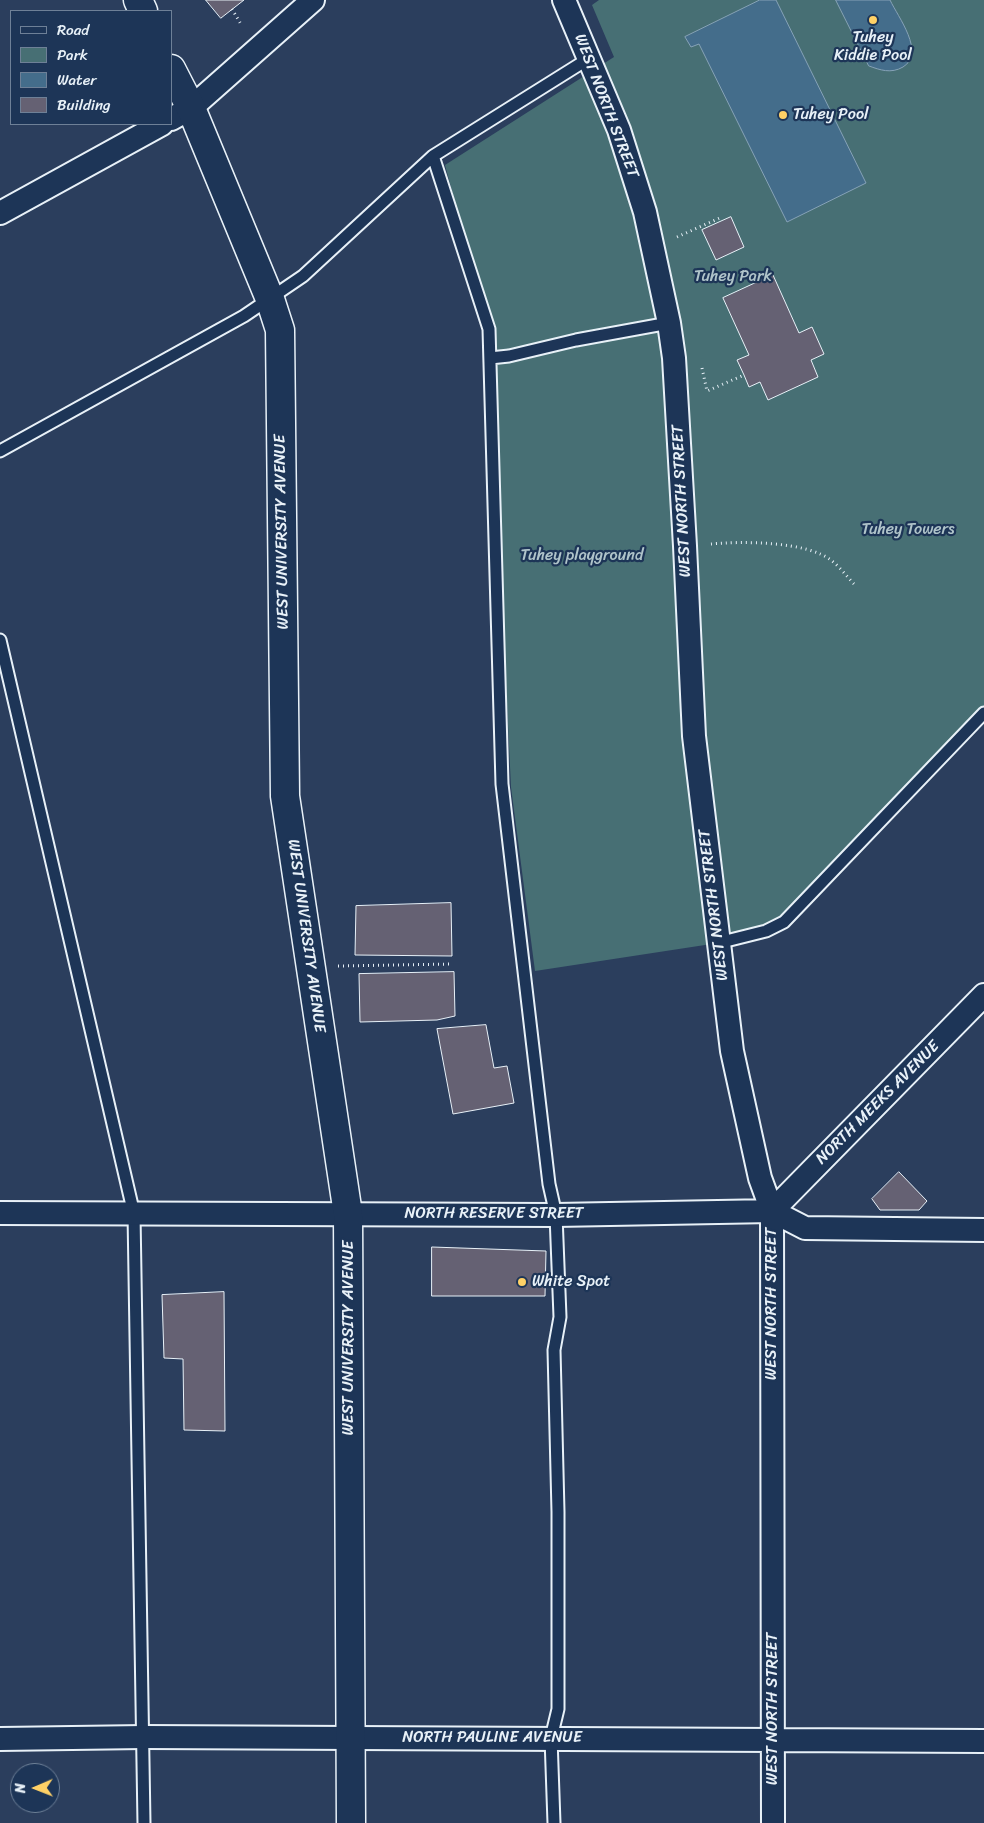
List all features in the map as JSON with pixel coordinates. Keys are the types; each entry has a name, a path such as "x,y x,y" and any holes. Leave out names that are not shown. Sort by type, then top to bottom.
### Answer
{"street":[{"path":"181,114 313,0"},
{"name":"WEST NORTH STREET","path":"564,0 619,130 645,212 669,323 674,358 686,546 694,736 732,1051 760,1178 772,1212 773,1823"},
{"name":"WEST UNIVERSITY AVENUE","path":"172,74 181,114 270,299 280,330 285,796 348,1214 351,1823"},
{"path":"0,213 160,125"},
{"name":"NORTH MEEKS AVENUE","path":"772,1212 984,995"},
{"name":"NORTH RESERVE STREET","path":"0,1213 556,1215 772,1212 805,1228 984,1230"},
{"name":"NORTH PAULINE AVENUE","path":"0,1739 144,1737 984,1741"}],"lane":[{"path":"0,451 244,316 270,299 303,276 433,156 588,59"},
{"path":"433,156 489,329 502,784 550,1184 556,1215 560,1317 554,1350 558,1512 558,1708 551,1738 554,1823"},
{"path":"490,358 509,356 576,340 669,323"},
{"path":"0,640 134,1214 144,1823"},
{"path":"718,943 766,931 784,922 984,713"}],"path":[{"path":"232,9 242,26"},
{"path":"677,237 722,217"},
{"path":"686,546 730,542 793,545 831,559 856,586"},
{"path":"337,966 452,964"}],"green space":[{"name":"Tuhey Park","path":"599,0 984,0 984,713 784,922 718,943 535,971 511,787 489,329 445,165 614,57 592,5"}],"water":[{"name":"Tuhey Pool","path":"760,0 776,0 866,183 787,222 699,44 691,47 685,37"},
{"name":"Tuhey Kiddie Pool","path":"836,0 890,0 904,25 911,44 912,53 909,61 903,67 890,71 869,66"}],"building":[{"path":"206,0 244,0 221,18"},
{"path":"731,217 744,247 716,260 702,230"},
{"path":"773,275 799,333 812,327 824,354 811,360 818,377 768,400 760,382 749,387 737,360 749,355 723,298"},
{"path":"451,903 452,956 355,955 356,906"},
{"path":"454,972 455,1016 437,1020 360,1022 359,974"},
{"path":"486,1025 494,1068 507,1066 514,1103 453,1114 437,1029"},
{"path":"899,1172 927,1201 919,1210 880,1210 872,1199"},
{"path":"432,1247 546,1251 545,1296 432,1296"},
{"path":"224,1292 225,1431 184,1430 183,1359 164,1358 162,1295"}],"place":[{"name":"Tuhey Kiddie Pool","path":"873,20"},
{"name":"Tuhey Pool","path":"783,115"},
{"name":"White Spot","path":"522,1282"}],"park label":[{"name":"Tuhey Towers","path":"908,530"},
{"name":"Tuhey playground","path":"582,556"}]}
